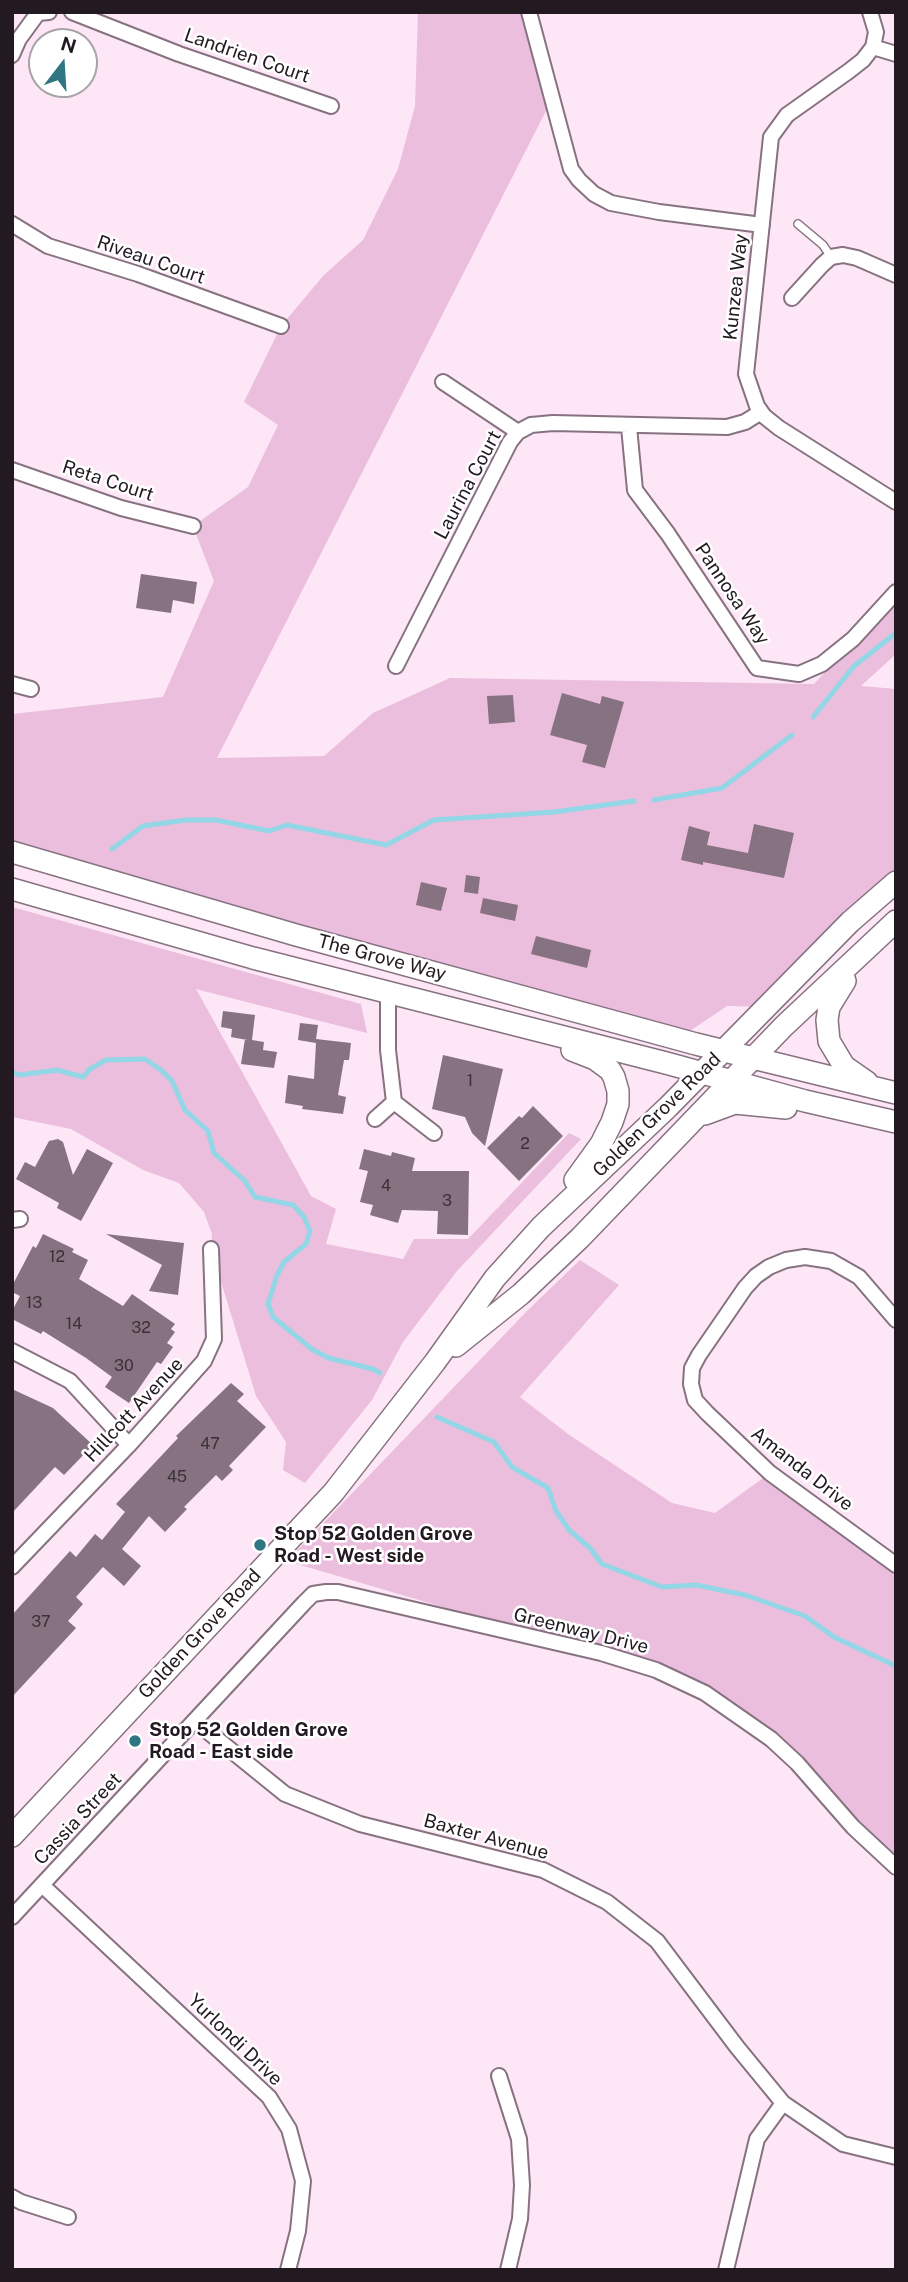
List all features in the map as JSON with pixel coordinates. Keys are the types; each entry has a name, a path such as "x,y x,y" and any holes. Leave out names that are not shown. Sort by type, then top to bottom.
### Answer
{"main road":[{"name":"The Grove Way","path":"12,852 296,934 723,1051 891,1092"},
{"name":"Golden Grove Road","path":"12,1836 333,1493 435,1362 495,1278 541,1227 702,1072 850,922 896,882"},
{"name":"The Grove Way","path":"12,889 253,958 858,1113"},
{"name":"Golden Grove Road","path":"435,1362 521,1294 580,1238 784,1026 896,921"},
{"path":"861,956 829,1007 829,1041 839,1059 852,1073 891,1092"},
{"path":"452,1008 595,1059 610,1070 614,1077 618,1104 608,1131 541,1227"},
{"path":"696,1119 735,1103 858,1113 896,1122"}],"street":[{"path":"12,55 19,39 38,13 49,12"},
{"name":"Landrien Court","path":"72,12 179,54 331,106"},
{"path":"529,12 571,169 594,194 611,202 659,212 762,225"},
{"path":"870,12 876,32 873,47 896,54"},
{"name":"Kunzea Way","path":"873,47 863,60 787,115 771,137 746,374 761,412 779,428 896,502"},
{"name":"Riveau Court","path":"12,224 48,246 138,274 281,326"},
{"path":"792,298 831,257 844,255 857,258 896,275"},
{"path":"443,382 518,432"},
{"name":"Laurina Court","path":"396,666 510,442 518,432 531,425 553,423 629,427 727,427 745,422 761,412"},
{"name":"Pannosa Way","path":"629,427 635,490 668,534 757,668 799,674 822,664 853,639 896,592"},
{"name":"Reta Court","path":"12,470 121,508 193,526"},
{"path":"12,684 31,690"},
{"path":"388,992 388,1050 394,1102 434,1133"},
{"path":"375,1119 394,1102"},
{"name":"Hillcott Avenue","path":"12,1567 129,1445 198,1369 210,1350 214,1327 211,1249"},
{"name":"Amanda Drive","path":"896,1321 859,1277 831,1261 805,1257 786,1260 756,1276 699,1355 692,1368 691,1384 695,1399 707,1413 770,1473 896,1564"},
{"path":"12,1352 70,1381 129,1445"},
{"name":"Greenway Drive","path":"313,1594 338,1592 601,1653 656,1670 705,1693 771,1739 797,1763 853,1827 896,1867"},
{"name":"Cassia Street","path":"12,1917 197,1722 313,1594"},
{"name":"Baxter Avenue","path":"197,1722 285,1794 360,1824 543,1870 607,1902 657,1941 737,2048 783,2103 814,2127 843,2144 896,2157"},
{"name":"Yurlondi Drive","path":"42,1885 269,2096 289,2129 303,2181 298,2231 288,2270"},
{"path":"499,2076 519,2138 522,2185 520,2219 508,2270"},
{"path":"726,2270 757,2139 783,2103"},
{"path":"12,2197 68,2217"}],"lane":[{"path":"797,224 823,245 831,257"}],"shaded area":[{"path":"418,12 529,12 552,99 217,758 324,756 373,713 450,678 814,684 896,594 896,654 861,686 896,689 896,895 765,1007 727,1006 681,1037 12,852 13,714 163,697 214,581 193,526 248,487 278,425 244,402 281,326 324,275 363,240 398,169 415,106"},
{"path":"12,907 361,1004 367,1033 196,989 311,1196 336,1209 326,1244 403,1259 414,1239 468,1239 569,1133 581,1139 457,1271 403,1342 372,1400 305,1483 283,1470 286,1442 256,1396 211,1249 212,1234 204,1212 179,1183 143,1170 71,1129 12,1117"},
{"path":"580,1260 619,1285 520,1397 568,1434 672,1503 715,1513 770,1473 896,1565 896,1867 771,1739 656,1670 287,1561 527,1311"}],"building":[{"path":"141,574 197,582 194,604 173,600 171,613 136,608"},
{"path":"562,693 600,704 602,696 624,702 605,768 582,762 587,745 550,735"},
{"path":"513,695 515,722 489,724 487,696"},
{"path":"754,824 794,833 784,878 681,860 689,826 710,832 707,845 748,853"},
{"path":"466,875 480,877 478,894 464,892"},
{"path":"421,882 447,888 441,911 416,905"},
{"path":"483,898 518,905 515,921 480,913"},
{"path":"536,936 591,950 587,968 531,954"},
{"path":"223,1011 255,1015 252,1040 264,1042 263,1050 277,1052 274,1068 241,1064 245,1040 231,1037 232,1029 221,1027"},
{"path":"300,1023 318,1025 316,1039 351,1043 349,1060 344,1060 338,1095 346,1097 343,1114 302,1109 303,1106 285,1103 288,1075 314,1079 316,1043 298,1040"},
{"path":"443,1055 503,1069 485,1146 472,1133 465,1117 432,1109"},
{"path":"533,1106 563,1136 519,1181 487,1148"},
{"path":"58,1139 63,1142 73,1175 87,1149 113,1163 81,1221 57,1208 59,1203 16,1179 25,1162 35,1167 49,1141"},
{"path":"364,1149 391,1156 392,1152 415,1158 412,1171 469,1171 468,1235 437,1234 438,1211 402,1210 398,1223 370,1215 373,1205 360,1202 368,1171 359,1169"},
{"path":"43,1234 74,1249 72,1252 88,1260 79,1279 123,1306 132,1294 175,1324 171,1329 175,1332 167,1343 173,1347 161,1364 157,1362 129,1403 105,1387 112,1377 86,1358 43,1331 41,1334 12,1319 12,1311 20,1296 12,1292 12,1286 33,1246 36,1248"},
{"path":"106,1234 184,1243 178,1295 149,1291 162,1265"},
{"path":"231,1383 244,1394 237,1401 266,1427 229,1466 233,1470 222,1481 216,1475 184,1507 187,1509 165,1532 149,1516 122,1549 141,1566 124,1586 103,1567 76,1597 83,1604 68,1621 76,1628 12,1697 12,1615 70,1551 76,1557 95,1534 102,1540 125,1512 116,1504 178,1438 176,1436"},
{"path":"12,1389 53,1408 93,1445 64,1475 55,1467 12,1513"}],"waterway":[{"path":"813,717 854,666 896,633"},
{"path":"654,800 722,788 792,735"},
{"path":"112,849 143,826 186,820 216,820 269,831 287,825 386,845 434,820 554,812 634,801"},
{"path":"12,1072 20,1075 57,1070 83,1077 90,1069 106,1060 145,1059 161,1070 172,1081 185,1110 208,1131 214,1153 245,1181 255,1197 293,1205 304,1217 310,1231 306,1244 284,1262 277,1275 268,1304 273,1317 313,1350 329,1358 380,1373"},
{"path":"437,1417 494,1442 512,1467 548,1488 556,1511 569,1530 590,1548 602,1564 662,1587 696,1585 745,1595 805,1616 834,1637 896,1666"}],"place":[{"name":"Stop 52 Golden Grove Road - West side","path":"260,1545"},
{"name":"Stop 52 Golden Grove Road - East side","path":"135,1741"}]}
